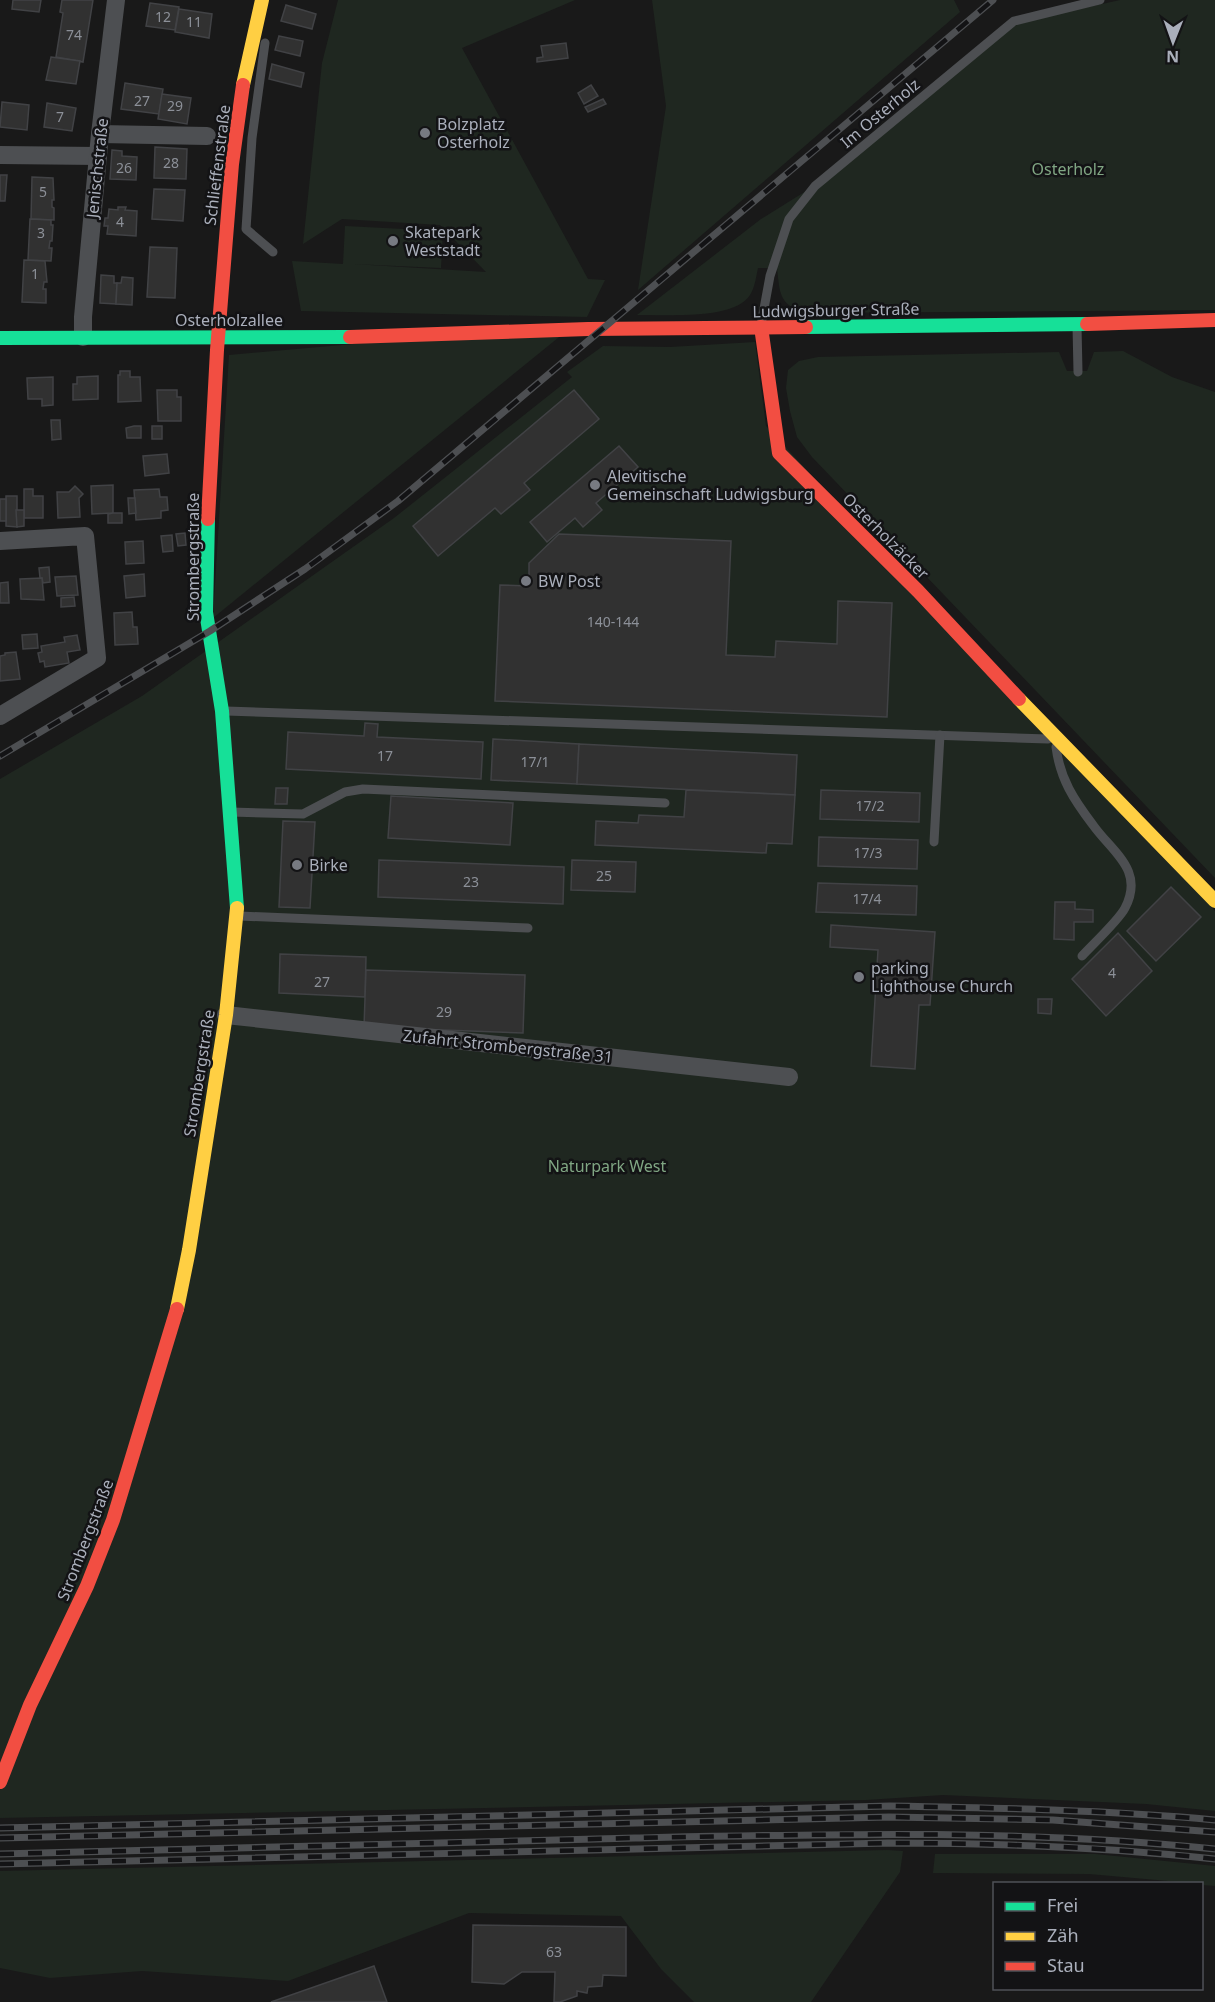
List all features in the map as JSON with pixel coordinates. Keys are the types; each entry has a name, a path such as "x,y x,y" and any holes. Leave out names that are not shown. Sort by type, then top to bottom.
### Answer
{"street":[{"name":"Jenischstraße","path":"83,337 100,134 116,0"},
{"name":"Schlieffenstraße","path":"218,337 232,164 252,40 262,0"},
{"path":"100,134 207,136"},
{"path":"0,155 98,156"},
{"name":"Ludwigsburger Straße","path":"458,334 588,329 1077,324 1215,320"},
{"name":"Osterholzäcker","path":"761,327 779,453 918,591 1055,737 1215,901"},
{"name":"Osterholzallee","path":"0,338 458,334"},
{"name":"Strombergstraße","path":"0,1782 30,1705 87,1586 113,1520 174,1324 189,1250 226,1015 238,915 222,711 206,612 208,524 218,337"},
{"path":"0,541 85,536 97,658 0,716"},
{"name":"Zufahrt Strombergstraße 31","path":"226,1015 789,1077"}],"lane":[{"name":"Im Osterholz","path":"761,327 770,276 789,219 815,186 1014,21 1100,0"},
{"path":"266,34 256,100 254,167 246,229 273,252"},
{"path":"232,164 254,167"},
{"path":"1077,324 1078,372"},
{"path":"222,711 1044,740 1055,737 1064,782 1094,827 1122,858 1130,875 1131,893 1125,909 1082,956"},
{"path":"934,842 940,735"},
{"path":"229,812 303,814 345,792 363,789 664,803"},
{"path":"238,915 528,928"}],"green space":[{"path":"338,0 575,0 462,48 588,279 605,280 587,317 301,311 292,261 343,264 345,226 443,231 441,268 353,264 486,272 440,225 342,219 303,244 322,63"},
{"path":"652,0 954,0 960,12 638,290 666,106"},
{"name":"Osterholz","path":"1120,0 1215,0 1215,310 805,313 785,301 780,290 777,268 758,268 750,295 729,309 698,314 637,315 761,219 838,171 1017,23"},
{"path":"569,329 213,618 229,355 433,337"},
{"name":"Naturpark West","path":"755,342 766,426 1215,911 1215,1811 1146,1804 943,1795 866,1800 0,1818 0,779 142,696 394,518 572,377 567,372 603,346 670,347"},
{"path":"1123,351 1172,377 1215,392 1215,878 812,457 797,437 786,388 788,370 799,361 818,357 1059,352 1067,371 1087,371 1094,352"},
{"path":"903,1851 900,1872 811,2002 694,2002 661,1969 621,1916 469,1913 288,1981 142,1971 50,1978 0,1968 0,1871"},
{"path":"935,1854 1095,1854 1215,1866 1215,1886 1203,1885 1203,1882 1089,1874 933,1873"}],"building":[{"path":"13,0 41,0 39,12 12,9"},
{"path":"62,0 93,0 83,62 56,57 63,13 60,12"},
{"path":"150,3 179,7 175,30 146,26"},
{"path":"286,5 316,14 312,29 281,21"},
{"path":"179,9 212,14 209,38 175,32"},
{"path":"279,36 303,41 300,56 275,50"},
{"path":"566,43 568,58 537,62 537,58 543,57 541,46"},
{"path":"51,57 80,61 76,84 46,80"},
{"path":"272,64 304,73 301,87 269,79"},
{"path":"125,83 163,89 159,114 121,109"},
{"path":"591,85 598,96 584,104 578,93"},
{"path":"162,94 191,98 187,124 158,119"},
{"path":"603,99 606,104 588,112 585,107"},
{"path":"2,102 29,105 27,130 0,127"},
{"path":"47,103 76,108 72,131 44,127"},
{"path":"155,147 187,149 186,179 154,178"},
{"path":"112,150 122,151 122,156 137,157 136,180 110,179"},
{"path":"0,175 7,175 5,201 0,201"},
{"path":"32,177 53,178 54,220 31,219"},
{"path":"154,189 185,190 183,221 152,219"},
{"path":"118,207 137,211 136,236 107,234 108,226 104,226 105,218 108,218 109,209 118,210"},
{"path":"30,219 51,220 52,241 50,241 49,248 52,248 51,261 28,260"},
{"path":"150,247 177,248 175,298 147,297"},
{"path":"24,260 45,261 47,282 44,282 43,289 46,289 46,303 22,302"},
{"path":"101,275 114,276 114,283 117,283 116,304 100,303"},
{"path":"122,277 133,278 132,305 116,304 117,283 121,283"},
{"path":"120,371 130,371 130,377 140,377 141,401 118,402"},
{"path":"98,376 98,399 73,400 73,384 77,384 77,377"},
{"path":"53,377 53,405 42,406 42,399 28,399 27,378"},
{"path":"157,390 177,390 177,397 181,397 181,421 158,421"},
{"path":"574,390 599,419 524,483 530,490 501,514 495,508 438,556 413,526"},
{"path":"51,420 60,420 61,439 52,440"},
{"path":"141,426 141,438 127,438 126,428"},
{"path":"152,426 162,426 162,439 152,439"},
{"name":"Alevitische Gemeinschaft Ludwigsburg","path":"619,446 638,467 596,503 602,510 583,527 575,518 547,542 530,522"},
{"path":"167,454 169,473 145,476 143,456"},
{"path":"113,485 113,513 92,514 91,486"},
{"path":"75,486 83,494 79,498 80,517 58,518 57,492 69,492"},
{"path":"24,489 33,489 33,496 43,496 43,518 24,518"},
{"path":"159,489 160,497 167,497 168,510 161,511 161,518 136,520 134,490"},
{"path":"6,496 17,496 17,527 6,526"},
{"path":"128,498 135,498 136,513 129,514"},
{"path":"0,499 6,499 6,521 0,521"},
{"path":"16,510 24,510 24,526 17,527"},
{"path":"122,513 122,523 108,523 108,514"},
{"path":"185,533 186,545 178,546 176,534"},
{"path":"559,534 731,541 726,655 775,657 776,641 837,644 838,601 892,603 887,717 495,701 500,585 529,586 529,563"},
{"path":"172,535 173,551 163,552 161,536"},
{"path":"143,541 144,563 126,564 125,542"},
{"path":"49,567 50,582 43,583 39,568"},
{"path":"144,574 145,596 126,598 124,576"},
{"path":"76,576 78,595 57,596 55,577"},
{"path":"42,578 44,600 21,599 20,579"},
{"path":"8,582 9,603 0,603 0,583"},
{"path":"74,597 75,606 61,607 61,598"},
{"path":"132,612 133,627 137,627 138,644 115,645 114,613"},
{"path":"37,634 38,648 23,649 22,635"},
{"path":"77,635 80,650 67,652 69,663 45,667 44,661 40,662 38,653 42,652 41,646 65,642 64,637"},
{"path":"16,652 20,679 0,681 0,656"},
{"path":"365,723 378,724 377,737 483,742 481,779 286,769 288,732 364,736"},
{"path":"493,739 579,744 577,784 491,780"},
{"path":"579,744 797,755 795,795 577,784"},
{"path":"276,788 288,788 287,804 275,804"},
{"path":"686,790 795,795 792,844 767,843 766,853 595,845 596,821 638,823 639,815 684,817"},
{"path":"821,790 920,793 919,822 820,819"},
{"path":"391,796 513,803 510,845 388,838"},
{"name":"Birke","path":"283,821 315,822 310,908 279,907"},
{"path":"819,837 918,840 917,869 818,866"},
{"path":"379,860 564,867 563,904 378,897"},
{"path":"572,860 636,862 635,892 571,890"},
{"path":"818,883 917,886 916,915 816,912"},
{"path":"1171,887 1201,917 1156,961 1127,931"},
{"path":"1055,902 1075,902 1075,909 1093,910 1093,922 1074,922 1074,940 1054,939"},
{"path":"831,925 935,932 930,1005 919,1005 915,1069 871,1066 878,950 830,947"},
{"path":"1118,933 1152,971 1106,1016 1072,979"},
{"path":"280,954 366,957 365,997 279,993"},
{"path":"366,970 525,975 523,1033 364,1027"},
{"path":"1038,999 1052,999 1051,1014 1038,1013"},
{"path":"473,1925 626,1927 626,1976 603,1975 602,1986 588,1987 587,1993 577,1991 577,1996 560,2002 554,2002 555,1972 522,1972 504,1984 472,1982"},
{"path":"374,1966 387,2002 271,2002"}],"railway":[{"path":"0,756 210,631 305,569 398,501 993,0"},
{"path":"0,1828 890,1806 1093,1812 1215,1820"},
{"path":"0,1838 889,1817 1053,1820 1215,1832"},
{"path":"0,1854 853,1834 1070,1838 1215,1849"},
{"path":"0,1864 888,1843 1052,1847 1133,1851 1215,1859"}],"traffic: fast":[{"path":"806,327 1087,324"},
{"path":"0,338 350,337"},
{"path":"208,519 206,612 222,711 237,908"}],"traffic: slow":[{"path":"243,85 262,0"},
{"path":"1019,699 1215,901"},
{"path":"177,1309 189,1250 226,1015 237,908"}],"traffic: jam":[{"path":"208,519 217,350 232,164 243,85"},
{"path":"1087,324 1215,320"},
{"path":"761,327 779,453 918,591 1019,699"},
{"path":"350,337 588,329 806,327"},
{"path":"0,1782 30,1705 87,1586 113,1520 177,1309"}],"place":[{"name":"Bolzplatz Osterholz","path":"425,133"},
{"name":"Skatepark Weststadt","path":"393,241"},
{"name":"Alevitische Gemeinschaft Ludwigsburg","path":"595,485"},
{"name":"BW Post","path":"526,581"},
{"name":"Birke","path":"297,865"},
{"name":"parking Lighthouse Church","path":"859,977"}]}
